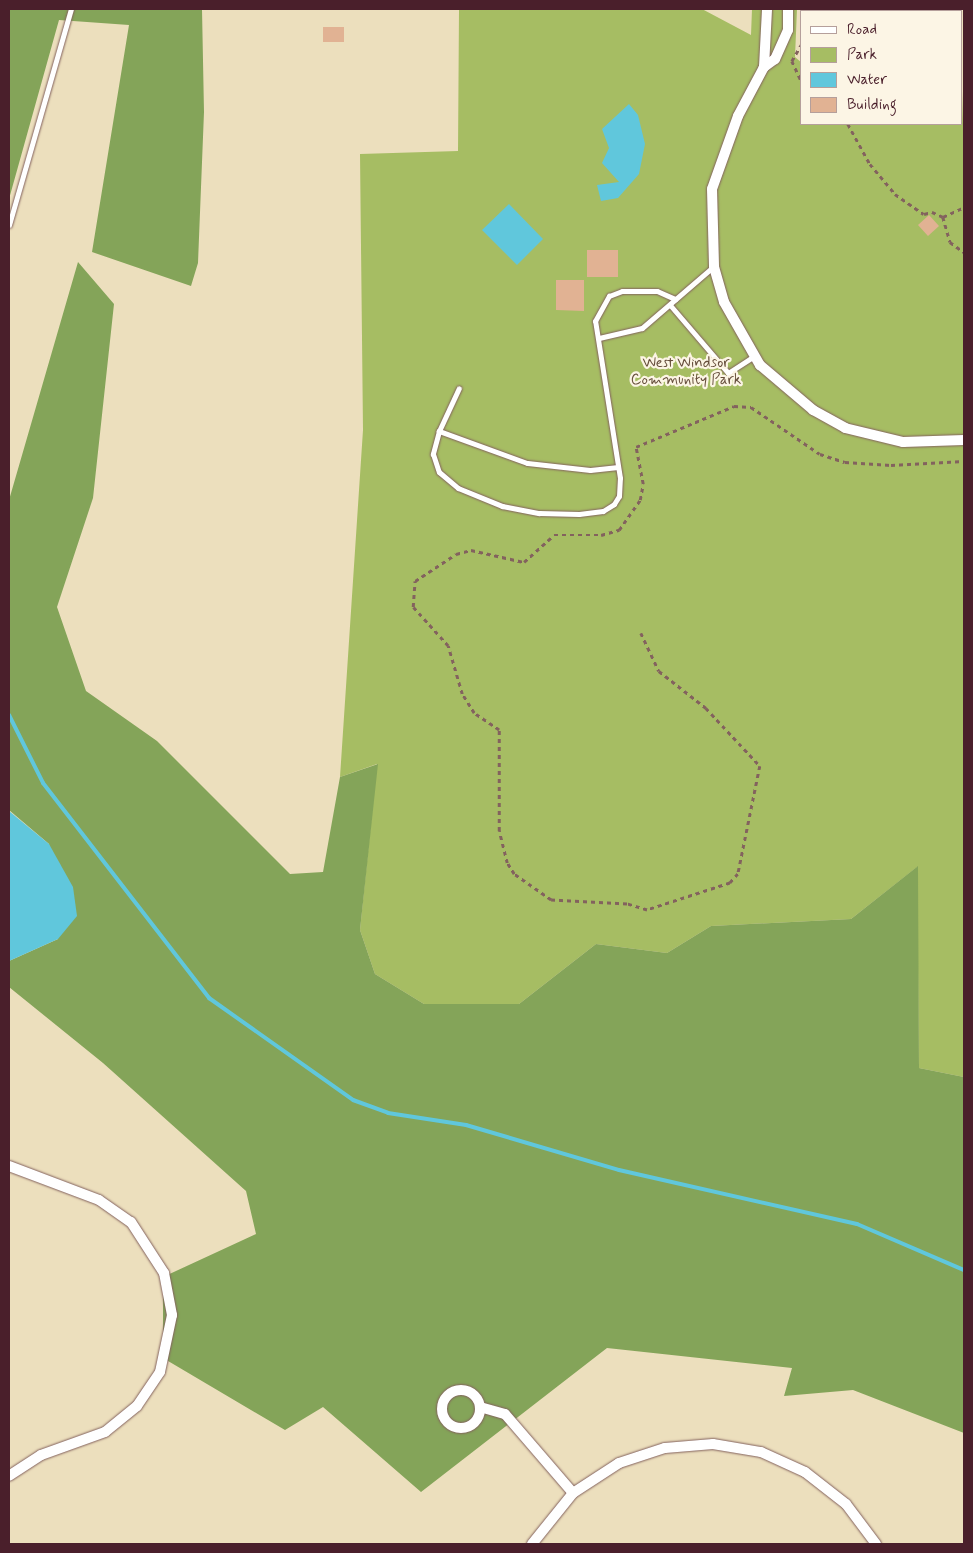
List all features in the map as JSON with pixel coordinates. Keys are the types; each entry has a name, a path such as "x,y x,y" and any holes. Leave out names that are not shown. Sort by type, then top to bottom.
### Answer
{"street":[{"path":"767,9 764,67 738,116 712,189 714,266 724,302 754,356 785,390 845,428 903,442 964,440"},
{"path":"764,67 775,59 788,30 788,9"},
{"path":"9,1166 99,1200 131,1222 164,1272 172,1315 165,1360 137,1406 105,1432 41,1455 9,1476"},
{"path":"480,1407 506,1414 573,1494"},
{"path":"532,1544 573,1494 595,1477 641,1454 689,1444 737,1447 783,1460 828,1487 876,1544"}],"lane":[{"path":"9,225 71,9"},
{"path":"599,338 642,328 714,266"},
{"path":"459,388 439,431 433,454 439,472 458,488 502,506 539,513 603,511 619,496 618,467 595,321 609,296 640,289 675,299"},
{"path":"670,305 728,373 754,356"},
{"path":"439,431 527,463 590,470 618,467"}],"path":[{"path":"800,47 792,61 800,78"},
{"path":"849,125 870,164 895,194 924,214 932,212 943,218 950,242 964,251"},
{"path":"943,218 964,207"},
{"path":"641,633 660,671 706,708 760,766 738,874 730,883 647,910 627,904 551,900 514,874 507,863 499,832 499,730 474,713 462,694 448,646 413,607 415,581 456,554 471,550 524,562 554,535 601,535 619,530 640,500 643,484 636,448 734,406 751,407 820,454 845,462 891,465 964,461"}],"green space":[{"path":"9,9 202,9 204,112 198,263 191,286 92,252 129,25 59,20 9,199"},
{"name":"West Windsor Community Park","path":"459,9 702,9 751,35 752,9 797,9 795,57 800,61 800,125 963,125 964,58 964,1077 919,1068 917,867 851,919 711,926 667,953 596,944 519,1004 424,1004 375,974 360,930 377,764 340,777 363,430 360,154 458,151"},
{"path":"78,262 114,304 93,498 57,607 86,691 157,741 290,874 323,872 340,777 378,764 360,930 375,974 424,1004 519,1004 596,944 667,953 711,926 851,919 918,866 919,1068 964,1077 964,1433 853,1390 784,1396 792,1368 607,1348 421,1492 323,1407 285,1430 163,1358 163,1277 256,1234 246,1191 103,1063 9,987 9,961 58,939 49,844 9,810 9,500"}],"water":[{"path":"629,104 638,115 645,144 639,174 618,198 601,201 597,185 619,182 602,163 609,148 602,129"},
{"path":"509,204 543,239 517,265 482,230"},
{"path":"9,811 49,844 73,887 77,916 58,939 9,961"}],"building":[{"path":"323,27 344,27 344,42 323,42"},
{"path":"929,215 939,226 928,236 918,225"},
{"path":"587,250 618,250 618,277 587,277"},
{"path":"556,280 584,280 584,311 556,310"}],"waterway":[{"path":"9,715 43,783 209,998 353,1100 388,1113 466,1125 619,1170 857,1224 964,1270"}]}
